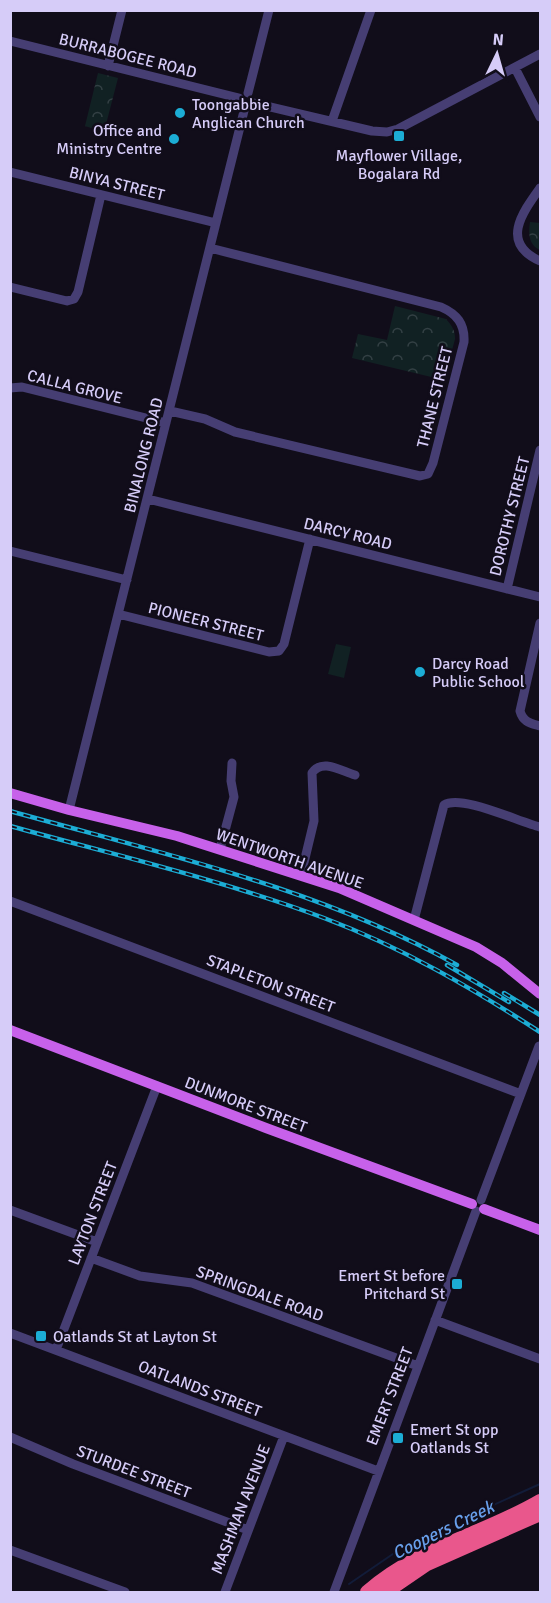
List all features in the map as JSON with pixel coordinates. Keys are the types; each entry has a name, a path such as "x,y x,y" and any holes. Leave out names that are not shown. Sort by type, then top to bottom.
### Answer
{"highway":[{"path":"367,1593 393,1572 417,1557 540,1501"},
{"path":"386,1593 427,1564 540,1514"}],"main road":[{"name":"WENTWORTH AVENUE","path":"10,794 177,836 339,888 486,953 540,994"},
{"name":"DUNMORE STREET","path":"10,1030 540,1230"}],"street":[{"path":"108,66 122,10"},
{"name":"BINALONG ROAD","path":"69,810 269,10"},
{"path":"332,121 371,10"},
{"name":"BURRABOGEE ROAD","path":"10,42 372,131 387,132 398,129 515,68"},
{"path":"540,54 515,68 540,117"},
{"name":"BINYA STREET","path":"10,172 216,223"},
{"path":"540,188 524,211 519,224 521,248 529,256 540,261"},
{"path":"10,287 72,300 78,292 101,195"},
{"name":"THANE STREET","path":"170,411 205,418 225,429 246,435 420,476 428,474 433,463 464,342 458,317 441,307 210,248"},
{"name":"CALLA GROVE","path":"11,388 22,387 166,423"},
{"name":"DOROTHY STREET","path":"507,588 540,450"},
{"name":"DARCY ROAD","path":"148,499 540,597"},
{"name":"PIONEER STREET","path":"118,614 270,652 279,651 284,644 310,539"},
{"path":"10,551 127,580"},
{"path":"540,623 520,704 522,718 528,723 540,726"},
{"path":"220,849 234,797 231,781 232,763"},
{"path":"301,875 314,821 312,773 315,768 325,765 355,775"},
{"path":"414,920 441,809 444,805 455,801 540,826"},
{"name":"STAPLETON STREET","path":"10,901 521,1094"},
{"name":"EMERT STREET","path":"334,1593 538,1046"},
{"name":"LAYTON STREET","path":"56,1350 157,1086"},
{"path":"10,1210 97,1242"},
{"name":"SPRINGDALE ROAD","path":"91,1258 140,1276 192,1283 418,1366"},
{"path":"435,1320 540,1359"},
{"name":"OATLANDS STREET","path":"10,1333 378,1471"},
{"name":"MASHMAN AVENUE","path":"225,1593 284,1436"},
{"name":"STURDEE STREET","path":"10,1437 73,1464 248,1530"},
{"path":"10,1550 125,1593"}],"green space":[{"path":"98,73 118,78 104,132 85,126"},
{"path":"530,222 540,223 540,250 530,239"},
{"path":"395,306 446,319 451,326 455,339 444,380 352,358 358,334 387,340"},
{"path":"336,644 351,647 344,678 328,674"}],"waterway":[{"name":"Coopers Creek","path":"349,1584 409,1543 540,1484"}],"railway":[{"path":"10,811 182,858 295,894 404,938 457,965"},
{"path":"10,826 208,880 286,904 353,929 435,969 540,1032"},
{"path":"447,965 509,1002"},
{"path":"504,993 540,1015"}],"place":[{"name":"Toongabbie Anglican Church","path":"180,113"},
{"name":"Mayflower Village, Bogalara Rd","path":"399,136"},
{"name":"Office and Ministry Centre","path":"174,139"},
{"name":"Darcy Road Public School","path":"420,672"},
{"name":"Emert St before Pritchard St","path":"457,1284"},
{"name":"Oatlands St at Layton St","path":"41,1336"},
{"name":"Emert St opp Oatlands St","path":"398,1438"}]}
